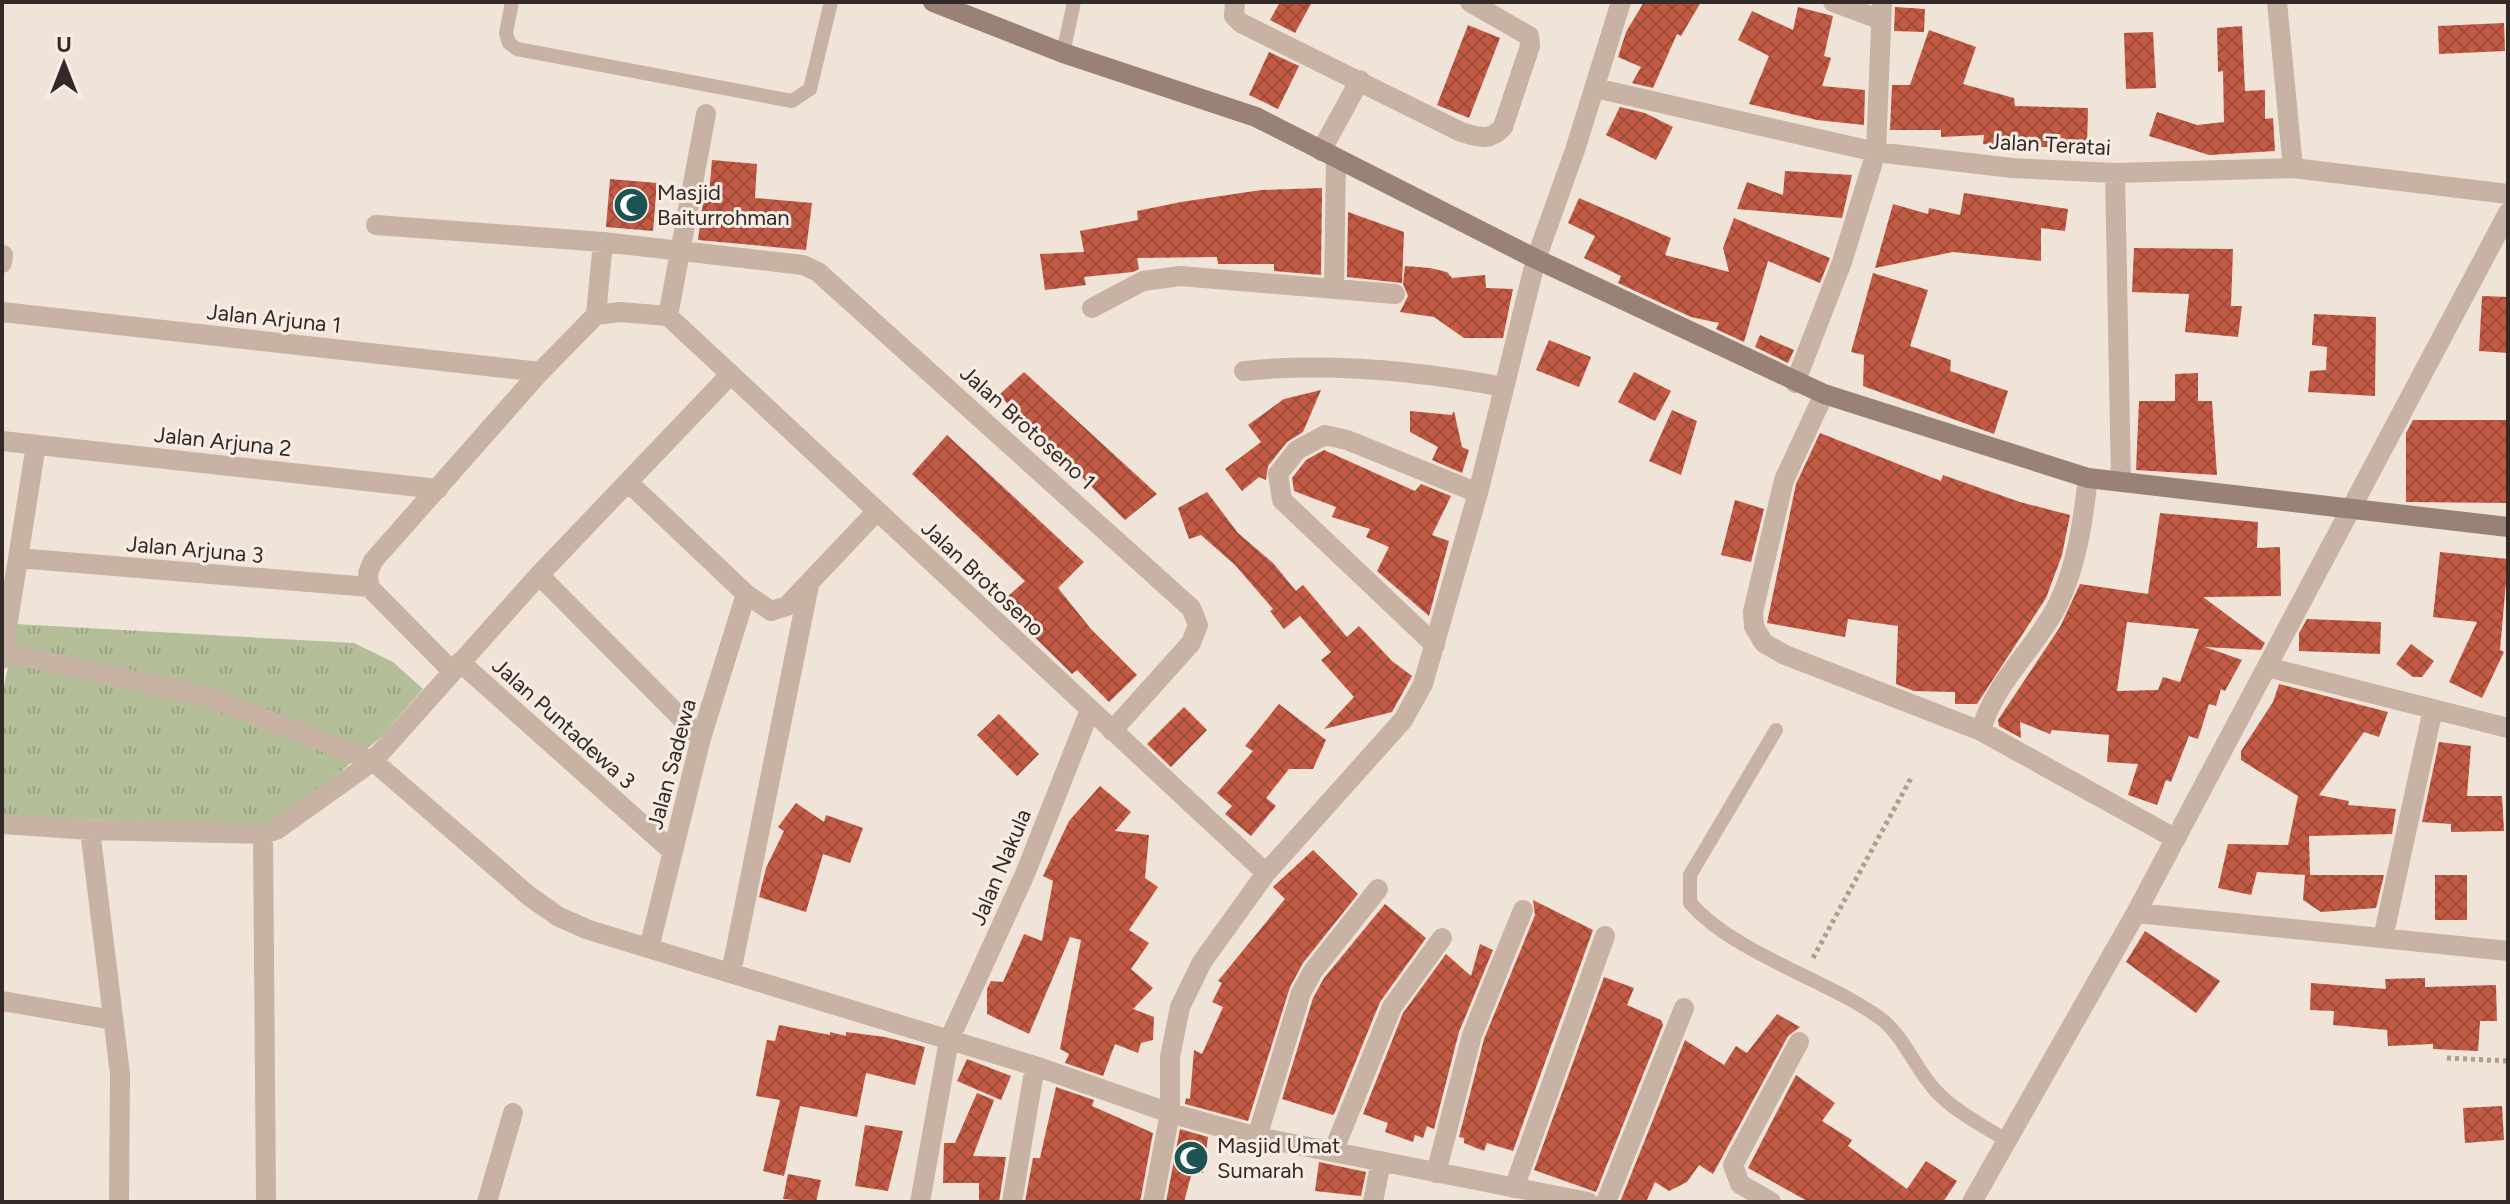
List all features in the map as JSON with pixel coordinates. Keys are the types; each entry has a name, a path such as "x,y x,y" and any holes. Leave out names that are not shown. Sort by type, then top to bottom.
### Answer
{"street":[{"path":"933,2 970,9 1063,53 1256,117 1536,259 1824,394 2088,478 2508,527"},
{"path":"1235,2 1234,16 1241,23 1461,132 1486,138 1495,136 1503,127 1528,56 1529,36 1470,2"},
{"path":"1153,1202 1170,1113 1170,1057 1180,1007 1202,962 1266,873 1403,720 1423,684 1478,493 1536,259 1621,2"},
{"path":"1795,383 1842,262 1876,152 1882,11 1833,2"},
{"path":"2277,2 2293,168"},
{"path":"1334,289 1328,155 1360,80"},
{"name":"Jalan Teratai","path":"1595,88 1876,152 2012,168 2115,173 2293,168 2508,194"},
{"path":"369,587 368,573 381,549 540,372 596,315 620,312 668,316 706,114"},
{"path":"2115,173 2121,480"},
{"path":"1972,1202 2136,913 2508,213"},
{"name":"Jalan Brotoseno 1","path":"376,225 603,242 803,265 818,272 1191,608 1198,625 1191,643 1112,731"},
{"path":"596,315 603,242"},
{"path":"2,263 3,255"},
{"path":"1092,308 1143,281 1180,276 1395,294"},
{"name":"Jalan Arjuna 1","path":"2,312 540,372"},
{"name":"Jalan Brotoseno","path":"668,316 1266,873"},
{"path":"1244,371 1287,367 1412,373 1504,387"},
{"path":"2,824 90,830 263,834 276,830 373,761 539,575 729,376"},
{"path":"1824,394 1784,480 1758,586 1754,627 1764,643 1785,655 1981,731 2176,839"},
{"path":"1435,645 1282,500 1278,474 1297,450 1325,435 1347,440 1478,493"},
{"name":"Jalan Arjuna 2","path":"2,441 438,489"},
{"path":"36,445 2,654 209,697 373,761 529,896 559,917 589,930 1035,1066 1170,1113 1257,1137 1588,1202"},
{"path":"1981,731 1991,704 2057,606 2082,529 2088,478"},
{"path":"629,483 746,594 763,608 780,611 809,585 876,512"},
{"name":"Jalan Arjuna 3","path":"18,558 369,587"},
{"path":"539,575 701,738"},
{"path":"731,973 809,585"},
{"name":"Jalan Puntadewa 3","path":"369,587 456,667 672,851"},
{"name":"Jalan Sadewa","path":"649,948 701,738 746,594"},
{"path":"2267,667 2508,728"},
{"path":"2383,938 2433,709"},
{"name":"Jalan Nakula","path":"920,1202 949,1040 1025,874 1090,710"},
{"path":"90,830 120,1074 119,1202"},
{"path":"263,834 266,1202"},
{"path":"1257,1137 1301,993 1313,971 1378,889"},
{"path":"1436,1173 1472,1035 1523,910"},
{"path":"2136,913 2508,951"},
{"path":"1514,1188 1605,936"},
{"path":"1333,1152 1392,1007 1442,938"},
{"path":"2,1001 113,1020"},
{"path":"1606,1202 1684,1008"},
{"path":"1771,1202 1740,1184 1733,1165 1799,1042"},
{"path":"1012,1202 1035,1066"},
{"path":"487,1202 513,1113"},
{"path":"1373,1202 1381,1161"}],"lane":[{"path":"512,2 506,33 509,43 517,49 792,101 810,89 831,2"},
{"path":"1063,53 1074,2"},
{"path":"1776,730 1690,875 1690,903 1702,916 1881,1019 1899,1037 1938,1094 2007,1141"}],"path":[{"path":"1803,976 1911,778"},
{"path":"2447,1058 2508,1061"}],"green space":[{"path":"16,624 354,643 393,662 423,689 380,738 327,783 265,826 2,817 2,698"}],"building":[{"path":"1280,2 1312,2 1295,33 1270,20"},
{"path":"1644,2 1701,2 1681,36 1677,34 1653,88 1632,83 1641,67 1618,57 1626,32"},
{"path":"1798,7 1833,16 1824,56 1831,58 1822,86 1865,90 1864,125 1817,120 1749,104 1769,56 1738,40 1752,11 1793,30"},
{"path":"1895,7 1925,9 1924,32 1894,31"},
{"path":"2504,23 2505,51 2439,54 2438,26"},
{"path":"1468,25 1500,38 1469,118 1437,105"},
{"path":"2242,26 2245,91 2265,90 2265,119 2273,118 2275,151 2209,155 2149,136 2157,112 2197,125 2224,122 2223,71 2218,72 2217,28"},
{"path":"1929,30 1976,47 1963,84 2014,98 2015,106 2088,108 2087,147 2017,147 1983,144 1984,135 1941,137 1941,130 1890,130 1892,85 1910,85"},
{"path":"2153,32 2156,88 2126,89 2124,33"},
{"path":"1269,52 1299,66 1278,109 1249,95"},
{"path":"1620,107 1645,113 1673,127 1656,160 1606,135"},
{"path":"712,160 757,164 755,198 812,203 806,250 698,240 704,195 709,195"},
{"path":"1785,171 1852,175 1842,218 1737,209 1747,182 1783,195"},
{"name":"Masjid Baiturrohman","path":"610,179 657,183 653,231 606,227"},
{"path":"1322,188 1321,275 1274,271 1274,264 1218,264 1217,257 1137,258 1139,269 1133,272 1084,277 1086,285 1045,290 1040,254 1084,252 1080,231 1138,220 1137,211 1181,202 1261,190"},
{"path":"1964,193 2068,209 2065,231 2041,228 2041,261 1953,252 1875,268 1893,204 1928,214 1929,208 1960,215"},
{"path":"1579,198 1671,238 1665,255 1729,272 1723,248 1734,218 1830,258 1820,283 1768,261 1744,342 1716,329 1719,323 1691,317 1618,283 1621,276 1584,258 1595,236 1568,223"},
{"path":"1348,212 1404,232 1402,283 1347,277"},
{"path":"2134,248 2233,249 2231,306 2242,306 2238,337 2185,332 2189,294 2132,292"},
{"path":"1405,266 1447,272 1452,278 1485,275 1486,288 1513,289 1503,338 1464,338 1434,317 1400,312 1408,296 1403,284"},
{"path":"1873,273 1928,290 1910,346 1951,360 1950,371 2008,391 1994,434 1863,386 1864,355 1851,352"},
{"path":"2482,296 2508,297 2508,353 2479,351"},
{"path":"2314,314 2376,317 2375,396 2308,392 2310,371 2326,370 2327,347 2312,345"},
{"path":"1760,335 1794,350 1788,363 1755,347"},
{"path":"1549,340 1591,357 1579,387 1536,370"},
{"path":"1024,372 1157,494 1125,520 999,395"},
{"path":"1634,372 1671,391 1655,421 1618,402"},
{"path":"2198,373 2198,401 2212,401 2217,475 2136,470 2139,401 2175,401 2175,374"},
{"path":"1321,390 1303,432 1287,442 1268,466 1266,480 1259,477 1242,491 1225,469 1261,442 1248,425 1284,399"},
{"path":"1672,410 1697,421 1681,475 1649,461"},
{"path":"1410,411 1452,415 1454,411 1462,447 1469,450 1462,473 1432,460 1438,447 1410,432"},
{"path":"2413,420 2508,420 2508,503 2406,502 2406,433"},
{"path":"1820,433 1941,481 1943,475 2020,502 2070,515 2062,555 2046,598 1977,704 1955,704 1955,692 1914,691 1896,684 1898,626 1848,619 1845,637 1767,623 1796,484"},
{"path":"947,435 1084,562 1058,588 1091,629 1137,675 1109,702 1077,670 1072,674 1000,603 1025,581 912,474"},
{"path":"1324,450 1415,491 1421,484 1451,496 1432,535 1449,541 1429,616 1377,571 1389,547 1366,537 1370,529 1332,517 1336,507 1294,491 1292,478 1306,460"},
{"path":"1207,492 1238,533 1273,563 1296,591 1303,585 1347,637 1359,626 1392,661 1412,676 1392,712 1324,729 1354,697 1321,660 1331,652 1300,616 1284,629 1270,611 1273,609 1235,565 1201,535 1189,539 1178,508"},
{"path":"1735,500 1764,509 1751,562 1721,555"},
{"path":"2160,513 2258,522 2257,548 2280,547 2281,596 2203,597 2265,643 2261,650 2205,647 2242,660 2225,691 2221,689 2216,706 2209,704 2198,739 2189,736 2171,782 2166,780 2157,805 2128,795 2138,764 2107,762 2109,735 2052,730 2050,734 2020,722 2021,738 1999,726 1998,720 2060,627 2080,584 2148,594","holes":["2127,622 2199,629 2180,682 2163,677 2158,690 2117,691"]},
{"path":"2440,552 2508,559 2500,650 2504,652 2482,698 2449,682 2477,622 2433,617"},
{"path":"2307,619 2381,622 2380,654 2299,651 2299,633"},
{"path":"2411,644 2434,661 2422,677 2413,677 2396,664"},
{"path":"2279,684 2388,712 2379,737 2364,732 2319,795 2349,801 2348,805 2396,809 2392,834 2309,836 2310,875 2384,875 2376,908 2321,912 2303,900 2305,875 2257,872 2251,895 2218,888 2228,844 2288,845 2298,796 2241,760 2241,751 2273,702"},
{"path":"1279,704 1326,740 1313,769 1289,769 1266,798 1276,806 1251,836 1225,814 1232,806 1217,793 1253,751 1245,746"},
{"path":"1184,707 1207,730 1171,767 1147,744"},
{"path":"999,714 1039,754 1017,776 977,735"},
{"path":"2439,742 2471,746 2467,796 2502,796 2504,831 2451,832 2451,824 2422,822"},
{"path":"1100,786 1131,812 1115,831 1149,835 1145,878 1158,887 1129,930 1149,943 1131,969 1153,988 1133,1009 1154,1017 1153,1040 1141,1043 1138,1053 1115,1044 1103,1076 1065,1063 1069,1054 1060,1049 1081,940 1070,937 1029,1034 987,1014 987,989 991,981 1003,982 1024,934 1042,941 1053,881 1043,876 1069,821"},
{"path":"796,803 824,822 826,815 863,828 850,863 823,854 806,912 759,897 766,868 784,831 778,827"},
{"path":"1313,850 1358,894 1303,963 1290,987 1248,1121 1185,1104 1186,1098 1190,1099 1194,1050 1202,1054 1223,1007 1212,1002 1222,983 1218,981 1285,899 1273,887"},
{"path":"2435,875 2467,875 2467,920 2435,920"},
{"path":"1533,900 1593,930 1513,1151 1487,1143 1484,1151 1464,1143 1464,1138 1459,1137 1484,1039 1535,915"},
{"path":"1385,904 1426,938 1380,1002 1335,1112 1333,1115 1282,1099 1313,998 1324,978"},
{"path":"2145,931 2220,981 2196,1013 2126,962"},
{"path":"1480,944 1493,950 1459,1032 1434,1129 1427,1126 1423,1138 1415,1135 1413,1142 1385,1132 1388,1123 1363,1114 1403,1013 1446,954 1471,976"},
{"path":"1604,977 1634,988 1627,1005 1661,1020 1663,1025 1596,1192 1534,1170"},
{"path":"2425,978 2425,987 2496,985 2497,1021 2480,1021 2478,1051 2433,1049 2433,1044 2388,1046 2387,1030 2333,1025 2334,1011 2310,1010 2311,983 2386,989 2385,979"},
{"path":"1777,1014 1800,1027 1788,1036 1713,1174 1699,1165 1687,1182 1669,1191 1655,1182 1646,1202 1620,1202 1685,1040 1724,1065 1736,1046 1747,1053"},
{"path":"779,1025 830,1035 830,1032 846,1036 846,1032 885,1037 925,1047 915,1085 866,1073 857,1117 800,1106 784,1176 763,1171 780,1100 756,1096 767,1040 775,1041"},
{"path":"967,1059 1011,1076 1001,1100 957,1081"},
{"path":"1796,1075 1835,1103 1822,1121 1852,1140 1848,1146 1907,1189 1926,1161 1957,1181 1943,1202 1809,1202 1748,1168"},
{"path":"1056,1087 1094,1100 1092,1106 1153,1133 1140,1202 1025,1202 1033,1158 1040,1158"},
{"path":"977,1093 994,1100 973,1156 1006,1157 999,1202 979,1202 979,1183 943,1183 944,1143 955,1143"},
{"path":"2502,1106 2504,1140 2465,1143 2463,1108"},
{"path":"865,1125 903,1131 888,1191 855,1186"},
{"path":"1180,1129 1208,1137 1203,1173 1192,1172 1184,1202 1166,1202"},
{"path":"1319,1162 1366,1172 1361,1196 1315,1191"},
{"path":"788,1174 821,1180 816,1202 783,1199"}],"place":[{"name":"Masjid Baiturrohman","path":"631,205"},
{"name":"Masjid Umat Sumarah","path":"1191,1158"}]}
